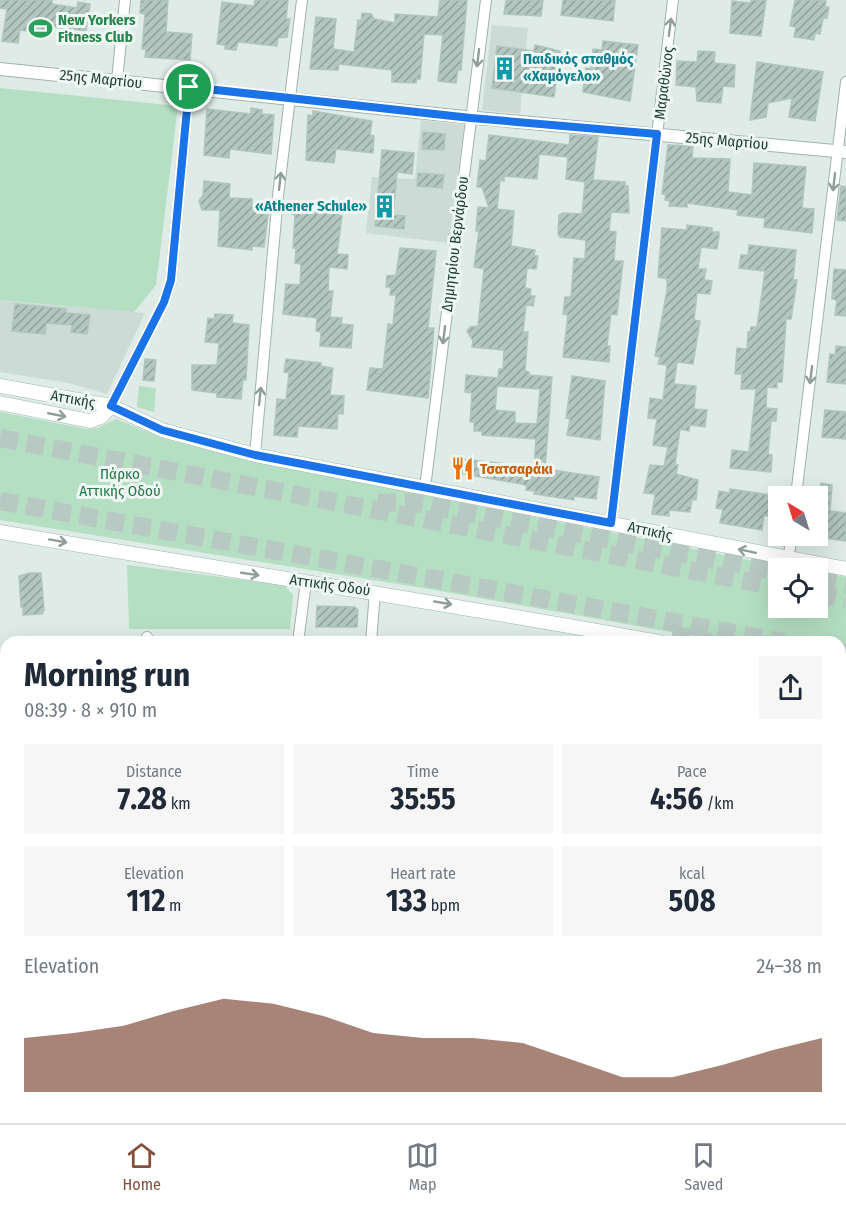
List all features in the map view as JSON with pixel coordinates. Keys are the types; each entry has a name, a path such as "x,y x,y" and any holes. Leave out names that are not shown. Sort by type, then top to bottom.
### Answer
{"main road":[{"name":"Αττικής","path":"0,386 111,406 162,430 255,455 783,558"},
{"path":"0,404 90,421 102,417 111,406"},
{"name":"Αττικής Οδού","path":"0,532 375,592 625,636"},
{"name":"Αττικής","path":"828,566 846,569"}],"street":[{"path":"117,81 125,0"},
{"path":"255,455 289,97 302,0"},
{"name":"Δημητρίου Βερνάρδου","path":"425,488 486,0"},
{"name":"Μαραθώνος","path":"611,523 673,0"},
{"name":"25ης Μαρτίου","path":"0,69 289,97 471,118 842,152"},
{"path":"797,486 842,152 846,82"},
{"path":"111,406 164,302 171,280 189,87"},
{"path":"299,636 306,582"},
{"path":"371,636 375,592"}],"shaded area":[{"path":"492,25 528,28 520,114 482,110"},
{"path":"421,120 464,125 449,243 366,233 372,177 415,179"},
{"path":"0,300 145,313 107,394 69,383 0,372"}],"green space":[{"path":"0,88 178,106 156,285 134,312 0,300"},
{"path":"139,386 156,388 154,412 137,407"},
{"name":"Πάρκο Αττικής Οδού","path":"0,412 86,429 98,428 116,419 165,439 249,460 768,564 768,618 828,618 828,574 846,577 846,636 692,636 435,590 0,520"},
{"path":"127,565 284,585 293,595 290,629 129,629"}],"building":[{"path":"0,0 52,0 52,4 77,8 78,2 90,4 86,31 48,26 47,34 20,30 18,43 2,41 7,9 0,8"},
{"path":"141,0 168,0 166,32 192,34 190,60 145,57 146,49 142,49 145,14 140,13"},
{"path":"255,0 288,0 286,19 290,19 287,37 278,38 277,46 238,42 236,50 225,49 225,45 217,44 222,2 254,6"},
{"path":"440,0 467,0 461,70 458,70 456,83 438,81 443,35 424,34 420,79 417,78 416,83 392,82 392,70 339,64 338,70 310,69 316,17 336,19 333,49 354,52 358,20 361,21 362,13 371,14 374,19 395,23 395,14 438,17"},
{"path":"506,0 543,0 541,16 504,14"},
{"path":"563,0 615,0 613,21 561,15"},
{"path":"751,0 766,0 761,36 730,33 732,1 751,3"},
{"path":"795,0 826,0 825,7 829,7 827,18 823,18 820,34 815,33 814,40 794,37 796,27 790,26"},
{"path":"603,41 638,45 630,101 583,92 586,68 591,69 593,49 602,50"},
{"path":"535,45 560,51 554,97 492,88 497,46 534,51"},
{"path":"698,51 715,52 714,63 735,65 734,87 723,86 721,103 697,101 696,87 676,85 677,61 697,62"},
{"path":"757,62 823,72 815,121 789,117 792,98 768,103 766,117 750,120"},
{"path":"251,108 262,110 262,114 274,115 271,154 230,149 229,158 204,155 207,109 251,114"},
{"path":"313,111 372,121 370,135 374,136 373,153 336,149 334,163 306,160 308,115 313,116"},
{"path":"423,132 445,134 444,150 422,149"},
{"path":"489,135 569,145 570,135 598,137 593,180 625,182 625,186 628,186 629,213 611,212 609,231 616,232 614,261 623,261 617,315 611,314 607,346 610,346 609,362 563,357 568,315 563,314 565,297 571,297 574,258 585,259 586,240 560,237 558,234 559,215 563,213 582,214 585,182 566,179 568,157 539,154 537,179 504,176 504,181 500,180 497,209 514,211 511,246 535,250 534,256 538,256 536,269 527,268 525,288 531,289 530,296 535,296 533,306 526,305 523,332 528,332 525,371 529,372 529,375 552,377 545,469 599,477 596,499 574,496 574,500 534,494 535,491 526,490 527,486 522,484 458,473 453,468 454,458 534,467 536,439 482,435 482,431 474,431 474,422 470,422 472,393 465,392 466,375 498,378 499,369 503,369 504,350 472,347 473,341 467,331 470,327 478,326 484,269 474,267 479,231 476,231 478,207 489,208 482,187 477,187 480,160 486,161","holes":["497,386 540,389 537,424 515,423 515,412 495,410"]},
{"path":"668,145 693,146 692,158 730,159 728,192 752,195 754,163 806,167 802,208 814,209 812,233 764,227 765,218 737,215 738,210 687,203 687,207 669,206 670,201 665,200 666,195 662,194"},
{"path":"382,150 414,153 412,174 397,172 393,215 405,216 404,229 375,226"},
{"path":"418,173 444,175 442,188 417,186"},
{"path":"204,181 230,184 229,198 252,199 252,206 269,207 264,247 252,246 252,250 218,246 220,210 202,210 199,201 203,195"},
{"path":"841,186 846,187 846,221 837,220"},
{"path":"293,203 339,205 338,215 342,216 337,254 348,255 347,269 329,267 328,291 333,291 330,317 342,318 341,324 353,325 351,348 320,346 321,332 316,331 317,318 283,314 286,284 300,285 301,264 295,263 296,248 293,248 295,215 292,214"},
{"path":"687,225 712,228 712,232 719,232 719,236 717,249 701,247 698,269 706,269 704,280 712,281 710,294 697,293 694,320 700,321 693,364 677,362 674,384 696,386 694,409 707,410 705,427 690,425 689,431 680,429 675,465 678,465 676,474 698,480 696,500 692,499 690,512 669,510 669,516 652,514 655,494 644,493 650,465 664,466 668,447 653,445 657,419 648,418 650,398 663,400 667,365 658,364 660,357 655,356 667,290 667,279 658,277 662,228 687,230"},
{"path":"749,245 796,250 793,280 797,280 791,319 786,319 782,382 777,382 777,388 767,387 766,408 777,409 776,421 771,421 768,454 772,455 771,472 730,468 732,450 749,452 756,389 741,389 742,374 735,374 737,348 747,349 748,332 751,327 757,327 765,271 739,268 741,255 748,255"},
{"path":"400,248 436,251 428,328 434,328 428,398 367,390 370,368 383,369 388,324 393,325 396,295 390,295 391,287 386,287 387,276 396,275"},
{"path":"834,269 846,270 846,316 835,315 837,300 832,299"},
{"path":"15,304 66,309 66,313 90,315 87,334 71,332 72,325 46,323 45,334 12,331"},
{"path":"215,314 233,315 232,323 249,325 246,380 243,379 241,399 217,397 217,393 192,390 192,365 217,365 219,343 205,342 208,318 214,319"},
{"path":"836,346 846,347 846,384 827,382 830,354 835,355"},
{"path":"145,359 156,360 154,381 143,380"},
{"path":"286,359 321,363 321,366 333,368 330,395 344,396 343,414 338,413 337,429 298,426 297,437 274,435 277,399 286,400 289,373 284,372"},
{"path":"572,376 605,381 600,440 567,435 570,419 566,418"},
{"path":"825,410 846,412 846,439 822,437"},
{"path":"821,483 832,485 830,511 846,513 846,541 828,538 828,486 820,486"},
{"path":"730,489 768,495 768,516 764,515 762,530 720,523 723,509 716,508 719,491 730,493"},
{"path":"41,573 44,610 42,614 23,615 19,576"},
{"path":"317,606 355,607 358,610 357,627 316,627"}],"tunnel":[{"path":"0,438 768,585"},
{"path":"0,501 751,636"},
{"path":"378,503 410,502 768,570"},
{"path":"828,582 846,585"},
{"path":"828,596 846,600"},
{"path":"672,634 682,636"}],"place":[{"name":"New Yorkers Fitness Club","path":"40,29"},
{"name":"Παιδικός σταθμός «Χαμόγελο»","path":"505,68"},
{"name":"«Athener Schule»","path":"385,206"},
{"name":"Τσατσαράκι","path":"462,469"}],"route":[{"path":"189,87 471,118 657,134 611,523 255,455 162,430 142,423 111,406 164,302 171,280 189,87"}]}
